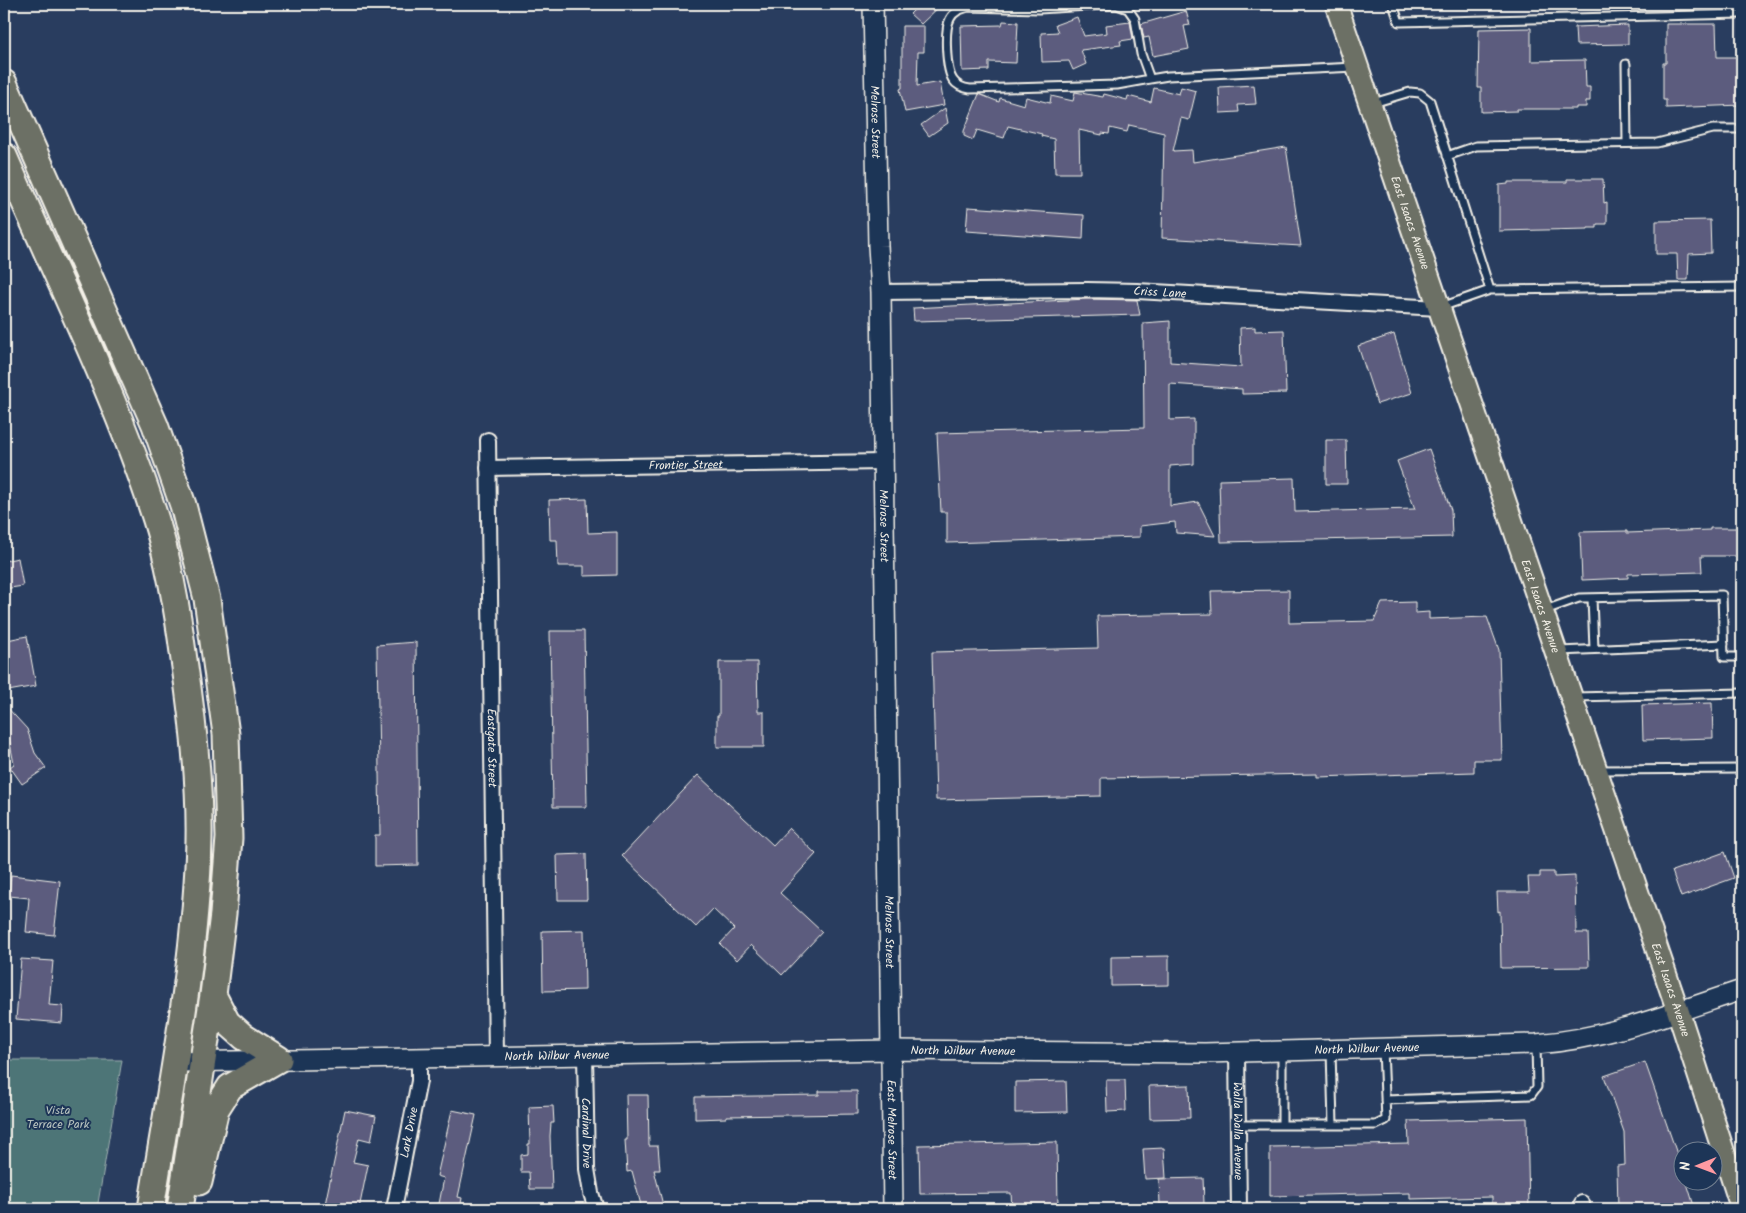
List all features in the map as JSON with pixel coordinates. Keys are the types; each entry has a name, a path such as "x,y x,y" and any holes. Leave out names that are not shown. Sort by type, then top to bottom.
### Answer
{"highway":[{"path":"4,83 155,425 183,506 207,599 226,734 229,838 223,914 213,995 180,1209"},
{"path":"4,156 99,371 130,446 157,522 177,607 196,738 199,839 194,915 184,1002 151,1209"},
{"path":"193,1209 216,1109 230,1087 279,1059 244,1036 227,1022 213,995"}],"main road":[{"name":"Melrose Street","path":"872,4 878,246 881,292 892,1050"},
{"name":"East Isaacs Avenue","path":"1336,4 1678,1011 1742,1209"},
{"name":"North Wilbur Avenue","path":"175,1062 892,1050 1206,1053 1536,1044 1554,1043 1591,1036 1742,990"},
{"name":"East Melrose Street","path":"892,1050 894,1209"}],"street":[{"name":"Criss Lane","path":"881,292 1117,291 1439,308"},
{"name":"Eastgate Street","path":"488,440 496,1056"},
{"name":"Frontier Street","path":"488,468 883,462"},
{"name":"Walla Walla Avenue","path":"1237,1052 1239,1209"},
{"name":"Cardinal Drive","path":"585,1054 587,1169 596,1209"},
{"name":"Lark Drive","path":"394,1209 419,1081 419,1057"}],"lane":[{"path":"1393,4 1399,22 1742,14"},
{"path":"1150,79 1141,54 1135,19 1128,9 1118,5 1039,9 969,7 960,9 950,20 947,29 949,69 953,82 961,87 970,89 1117,85 1168,76 1358,67"},
{"path":"1626,64 1627,143"},
{"path":"1370,104 1410,92 1420,93 1430,101 1490,290"},
{"path":"1447,156 1476,146 1657,142 1713,129 1742,129"},
{"path":"1439,308 1490,290 1742,288"},
{"path":"1542,611 1579,598 1722,595 1724,657 1742,656"},
{"path":"1592,598 1594,649"},
{"path":"1556,652 1724,644"},
{"path":"1571,697 1742,693"},
{"path":"1596,770 1742,769"},
{"path":"1385,1100 1530,1095 1537,1088 1536,1044"},
{"path":"1238,1125 1376,1125 1386,1120 1383,1048"},
{"path":"1331,1050 1333,1125"},
{"path":"1282,1051 1282,1125"}],"green space":[{"name":"Vista Terrace Park","path":"4,1060 122,1060 97,1209 4,1209"}],"building":[{"path":"908,4 942,4 921,24 910,14 914,10"},
{"path":"1186,11 1190,25 1184,26 1189,49 1153,56 1149,37 1144,38 1141,24"},
{"path":"1077,17 1084,36 1107,33 1106,25 1130,22 1133,39 1120,41 1121,45 1081,50 1086,64 1073,70 1069,61 1042,62 1041,33 1058,32 1055,25"},
{"path":"1003,21 1018,22 1016,63 989,62 989,70 962,71 961,26 1002,25"},
{"path":"1666,24 1716,24 1717,57 1742,57 1742,105 1666,108 1666,100 1663,100 1663,63 1666,63"},
{"path":"1628,25 1628,44 1576,45 1575,27"},
{"path":"902,26 924,26 924,52 918,52 917,86 940,82 944,105 905,112 900,89 902,88"},
{"path":"1531,28 1531,61 1585,60 1586,87 1590,87 1590,101 1586,101 1586,107 1576,107 1576,109 1517,109 1517,111 1481,112 1481,88 1478,88 1479,29"},
{"path":"1254,85 1256,104 1238,105 1239,112 1220,113 1219,87"},
{"path":"1181,87 1196,91 1189,120 1181,118 1173,151 1192,150 1193,162 1286,147 1301,246 1162,238 1164,133 1129,125 1127,132 1110,128 1109,134 1102,133 1102,135 1079,130 1080,173 1055,173 1054,139 1041,136 1042,134 1008,126 1004,138 977,130 973,140 964,136 964,131 979,94 999,102 1000,98 1024,105 1026,97 1050,103 1051,96 1073,101 1075,92 1103,97 1104,94 1127,100 1128,96 1151,102 1154,88 1179,94"},
{"path":"945,108 948,123 929,136 921,125"},
{"path":"1567,179 1603,179 1604,203 1607,202 1607,224 1597,224 1597,228 1588,229 1499,231 1499,185 1508,184 1508,182 1567,182"},
{"path":"968,207 1084,215 1083,239 966,231"},
{"path":"1710,220 1711,253 1689,254 1688,280 1678,280 1677,254 1656,254 1656,221"},
{"path":"1087,299 1137,300 1140,315 914,321 913,308"},
{"path":"1170,321 1170,362 1241,367 1240,328 1255,327 1255,331 1284,330 1286,393 1242,394 1242,389 1170,384 1170,420 1194,419 1194,464 1170,466 1170,506 1198,502 1215,536 1176,533 1175,522 1140,526 1140,537 947,543 947,512 941,512 937,433 1144,428 1143,323"},
{"path":"1394,334 1412,393 1377,404 1358,346"},
{"path":"1326,440 1346,440 1347,484 1326,484"},
{"path":"1429,449 1451,510 1452,537 1221,542 1219,480 1294,478 1295,512 1415,509 1397,461"},
{"path":"587,499 588,533 617,532 617,575 584,576 584,566 558,566 557,540 550,540 549,500"},
{"path":"1710,528 1742,528 1742,556 1701,556 1702,572 1628,574 1628,578 1582,580 1580,532 1627,531 1627,533 1710,530"},
{"path":"18,558 23,586 4,589 4,561"},
{"path":"1289,590 1289,623 1374,621 1382,603 1415,602 1415,613 1429,612 1429,619 1487,617 1499,650 1502,760 1474,760 1474,772 1317,777 1317,774 1101,778 1101,796 936,800 932,652 1098,648 1097,616 1212,614 1211,591"},
{"path":"550,631 584,631 587,807 553,807"},
{"path":"27,636 36,686 8,691 4,669 4,644 8,644 7,640"},
{"path":"416,642 418,865 375,866 375,835 380,835 377,645"},
{"path":"719,662 757,662 758,712 764,712 764,747 717,747"},
{"path":"1712,703 1713,738 1643,740 1642,705"},
{"path":"4,704 27,729 35,753 46,768 22,784 10,767 14,764 9,738 4,732"},
{"path":"698,775 773,845 789,828 816,854 780,893 822,932 782,975 751,945 737,960 720,944 734,929 713,909 696,927 622,856"},
{"path":"1725,852 1734,878 1681,897 1672,871"},
{"path":"586,854 587,900 558,900 557,855"},
{"path":"1540,872 1554,872 1554,877 1575,876 1576,933 1588,933 1589,967 1501,968 1500,911 1498,912 1497,892 1529,892 1528,877 1540,877"},
{"path":"11,875 60,881 54,935 26,932 29,898 9,896"},
{"path":"584,930 585,990 543,991 542,931"},
{"path":"1169,956 1169,985 1111,986 1111,957"},
{"path":"21,959 53,961 49,1005 63,1006 62,1023 16,1019"},
{"path":"1645,1062 1674,1145 1674,1190 1689,1190 1695,1209 1618,1209 1617,1166 1625,1165 1624,1132 1604,1076"},
{"path":"1106,1080 1125,1080 1126,1111 1107,1112"},
{"path":"1066,1081 1067,1112 1015,1113 1015,1082"},
{"path":"1189,1085 1190,1118 1150,1119 1149,1086"},
{"path":"819,1091 857,1091 857,1114 726,1116 726,1118 695,1119 695,1097 819,1095"},
{"path":"626,1095 648,1095 649,1146 658,1146 660,1170 654,1170 664,1209 642,1209 632,1171 627,1172 625,1140 627,1140"},
{"path":"553,1106 554,1123 551,1123 550,1136 552,1189 530,1189 529,1172 521,1172 521,1155 528,1154 528,1144 530,1144 529,1107"},
{"path":"345,1110 376,1116 371,1141 359,1138 353,1162 368,1165 359,1209 324,1209"},
{"path":"452,1110 476,1115 458,1197 462,1198 460,1209 438,1209 444,1178 437,1176"},
{"path":"1527,1118 1529,1209 1492,1209 1492,1197 1410,1199 1410,1193 1270,1196 1270,1147 1409,1144 1408,1121"},
{"path":"1057,1142 1058,1209 1012,1209 1011,1193 920,1194 919,1145"},
{"path":"1164,1148 1166,1178 1145,1179 1143,1149"},
{"path":"1203,1178 1204,1204 1160,1205 1159,1179"}]}
